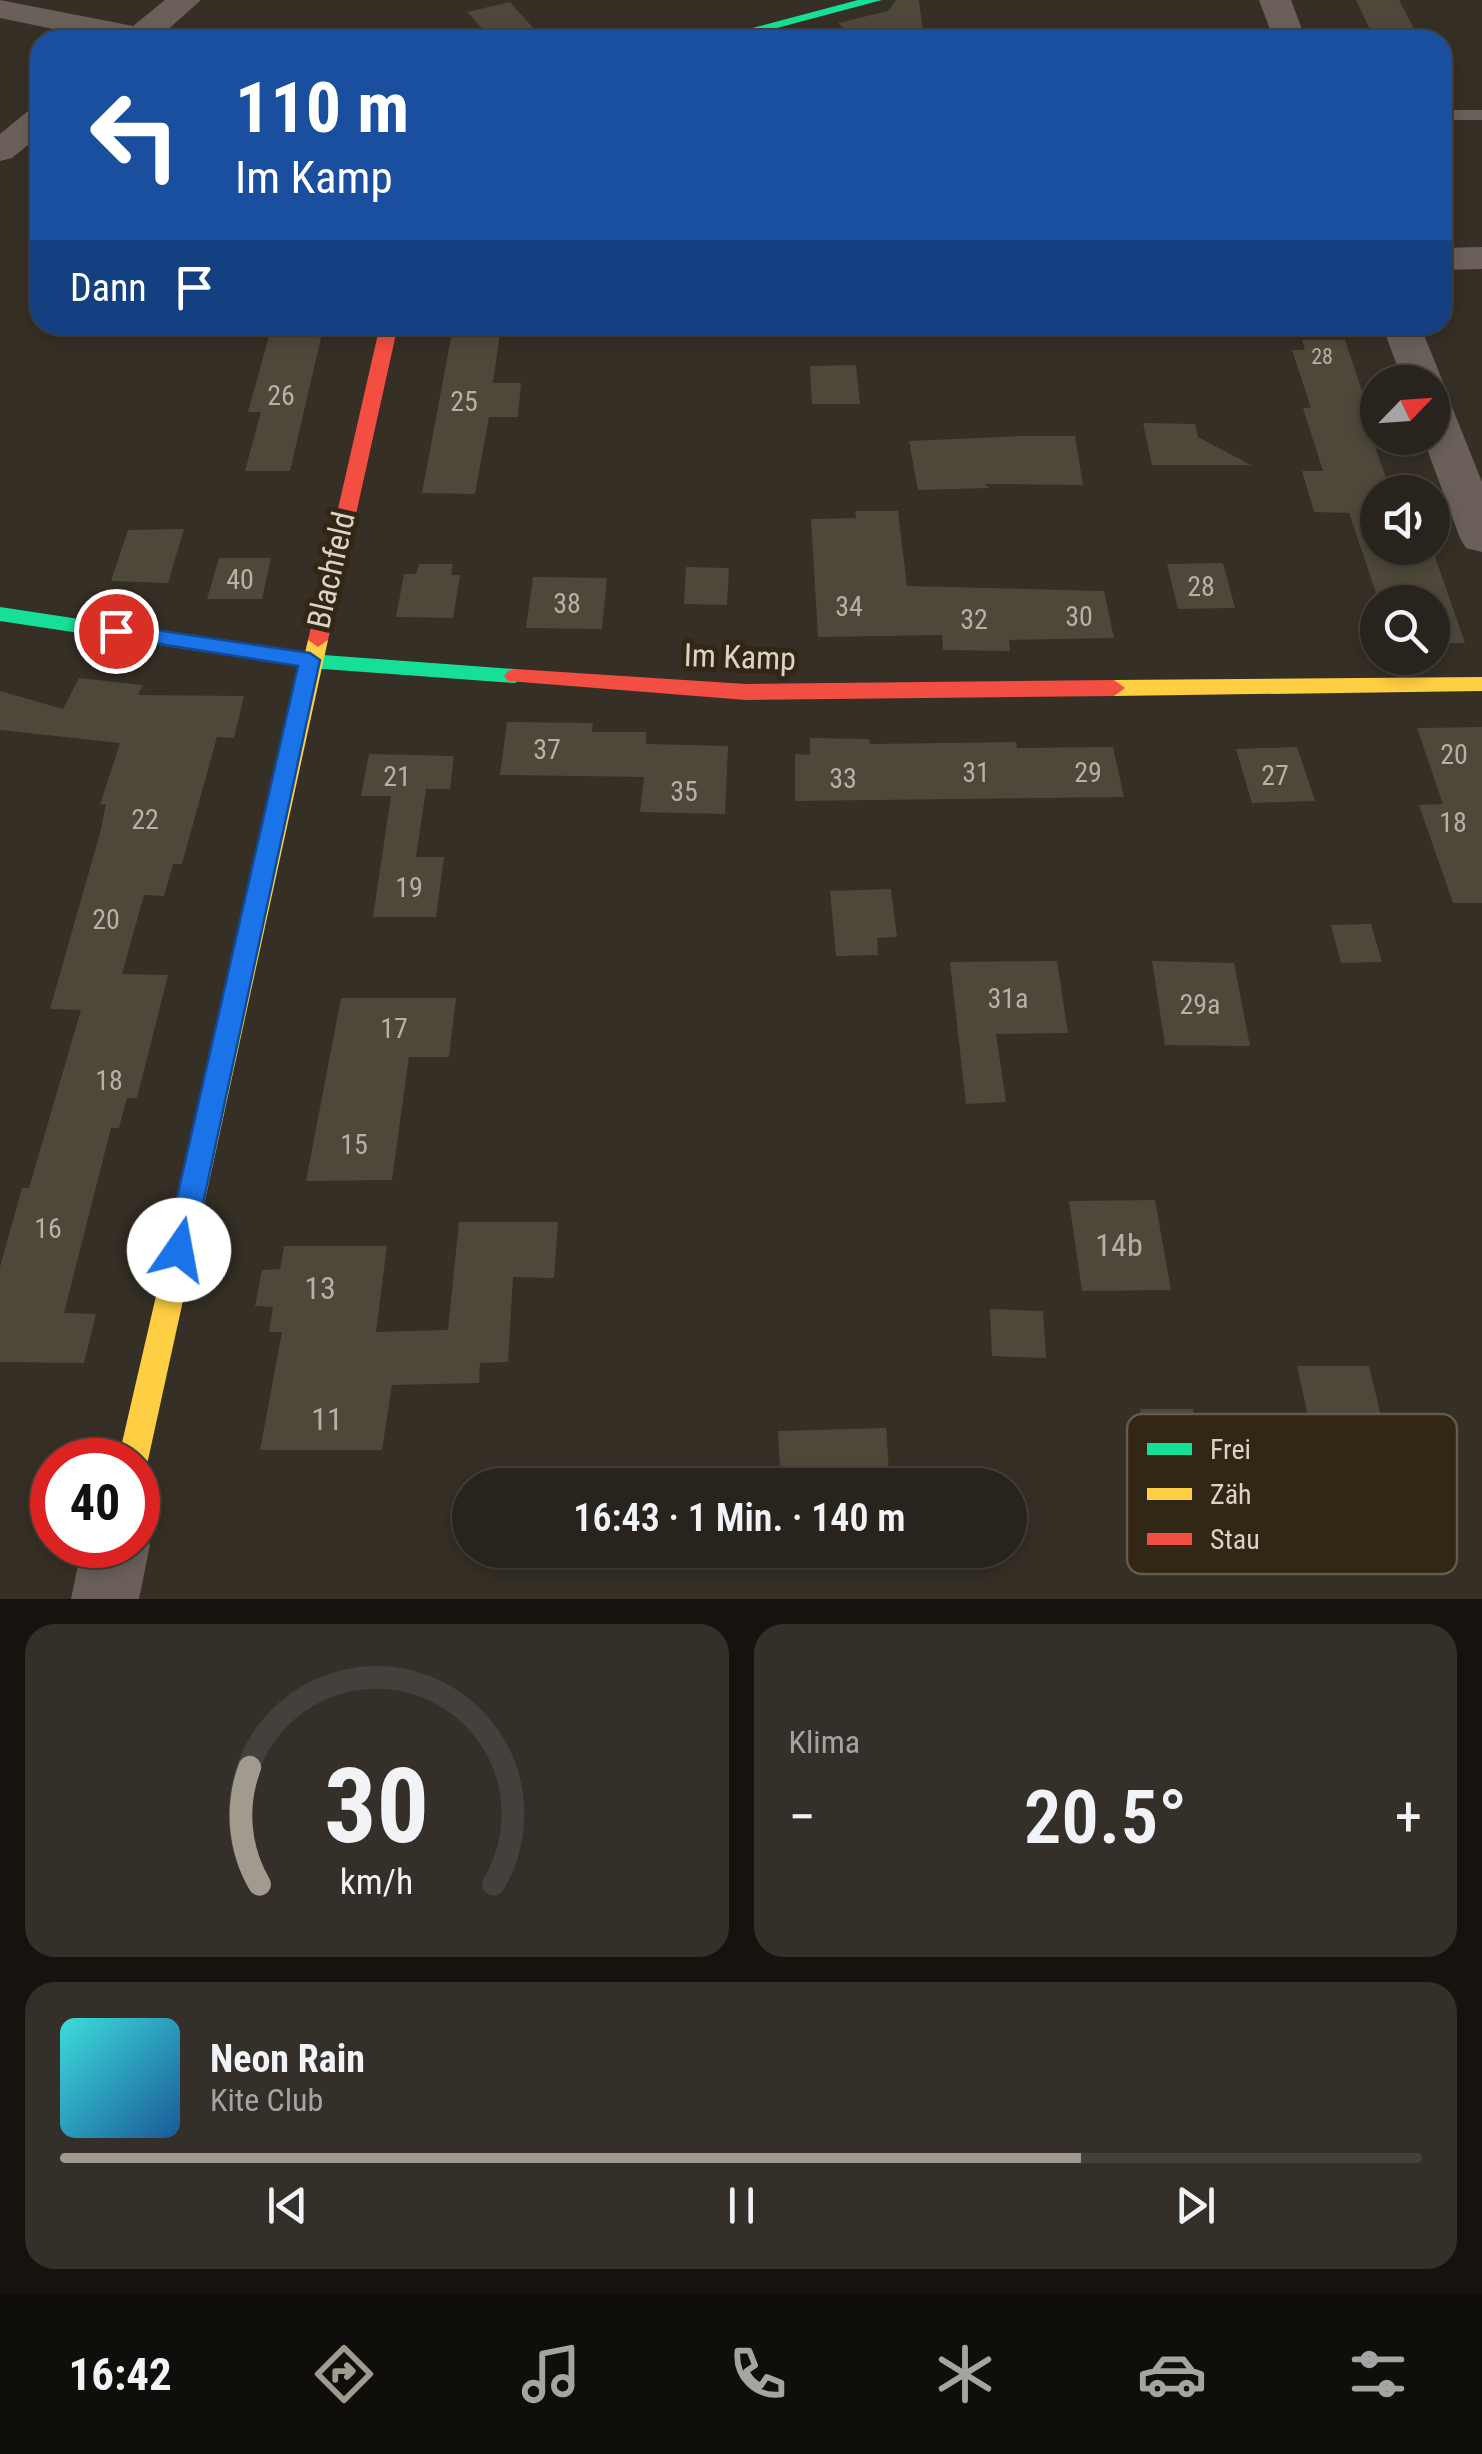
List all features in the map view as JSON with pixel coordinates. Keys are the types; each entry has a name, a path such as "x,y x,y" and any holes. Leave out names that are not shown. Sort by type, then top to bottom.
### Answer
{"street":[{"path":"152,30 184,0"},
{"path":"754,30 875,0"},
{"path":"1275,0 1286,30"},
{"path":"0,9 100,30"},
{"path":"0,150 30,126"},
{"path":"1452,258 1482,258"},
{"name":"Blachfeld","path":"138,1438 386,335"},
{"path":"1406,335 1417,365"},
{"path":"1450,454 1482,538"},
{"name":"Im Kamp","path":"0,614 310,660 746,692 1482,684"},
{"path":"105,1599 111,1568"}],"lane":[{"path":"1452,116 1482,115"}],"building":[{"path":"896,0 919,0 923,30 846,30 838,23 888,11"},
{"path":"1356,0 1399,0 1415,30 1370,30"},
{"path":"510,2 535,30 484,30 467,12"},
{"path":"269,335 322,335 290,471 245,471 261,412 248,412"},
{"path":"451,335 500,335 493,383 521,383 518,417 489,417 475,494 422,493"},
{"path":"1302,340 1345,340 1360,385 1360,455 1378,455 1385,475 1360,475 1360,546 1349,513 1314,512 1302,471 1323,471 1303,408 1311,408 1292,350 1305,350"},
{"path":"856,365 860,404 812,404 810,366"},
{"path":"1143,423 1195,424 1198,437 1251,465 1152,465"},
{"path":"1075,436 1083,485 985,484 989,488 918,490 909,441"},
{"path":"855,511 898,511 907,586 1104,591 1114,638 1009,640 1010,651 943,650 942,635 818,637 811,519 856,518"},
{"path":"184,529 168,583 111,581 128,530"},
{"path":"219,558 271,558 262,599 207,599"},
{"path":"1223,563 1235,608 1178,609 1167,564"},
{"path":"419,564 453,564 451,575 460,575 453,618 396,617 404,574 416,574"},
{"path":"1367,565 1438,565 1445,585 1373,585"},
{"path":"686,567 729,568 727,605 684,604"},
{"path":"533,577 607,578 602,629 526,628"},
{"path":"1450,600 1465,643 1450,643"},
{"path":"79,678 143,685 138,695 244,696 234,738 217,737 182,864 173,864 164,896 144,895 122,974 168,975 137,1098 127,1098 119,1128 111,1128 64,1313 96,1314 84,1363 0,1362 0,1267 22,1188 29,1188 81,1010 50,1009 100,833 106,804 100,805 120,743 0,730 0,691 63,709"},
{"path":"507,722 593,723 592,732 646,732 646,744 728,746 725,814 640,812 644,777 500,775"},
{"path":"1482,727 1482,903 1453,903 1419,805 1443,804 1417,728"},
{"path":"810,738 869,739 870,744 1016,742 1017,748 1113,747 1124,797 795,801 795,754 810,755"},
{"path":"1297,747 1315,801 1252,803 1236,749"},
{"path":"369,754 454,756 450,789 426,789 416,857 444,857 436,917 373,917 391,796 361,796"},
{"path":"891,889 897,937 877,938 878,955 836,956 830,891"},
{"path":"1371,924 1382,962 1341,963 1331,925"},
{"path":"1057,961 1068,1033 996,1034 1006,1102 966,1104 950,962"},
{"path":"1152,961 1234,963 1250,1046 1165,1045"},
{"path":"341,998 456,998 449,1057 409,1057 392,1180 306,1181"},
{"path":"1155,1200 1171,1290 1082,1291 1069,1201"},
{"path":"459,1222 558,1222 554,1278 513,1277 508,1362 480,1363 479,1383 392,1385 382,1450 260,1450 282,1332 269,1332 273,1307 255,1306 262,1270 280,1269 284,1246 387,1246 376,1332 448,1330"},
{"path":"990,1309 1043,1311 1046,1358 992,1356"},
{"path":"1297,1366 1369,1366 1381,1414 1308,1414"},
{"path":"1140,1409 1193,1409 1194,1414 1141,1414"},
{"path":"886,1428 889,1468 780,1468 778,1431"}],"traffic: fast":[{"path":"754,30 875,0"},
{"path":"0,614 310,661 515,676"}],"traffic: slow":[{"path":"138,1438 318,640"},
{"path":"1114,688 1482,684"}],"traffic: jam":[{"path":"318,640 387,335"},
{"path":"515,676 746,692 1114,688"}],"route":[{"path":"116,631 310,660 179,1250"}]}
